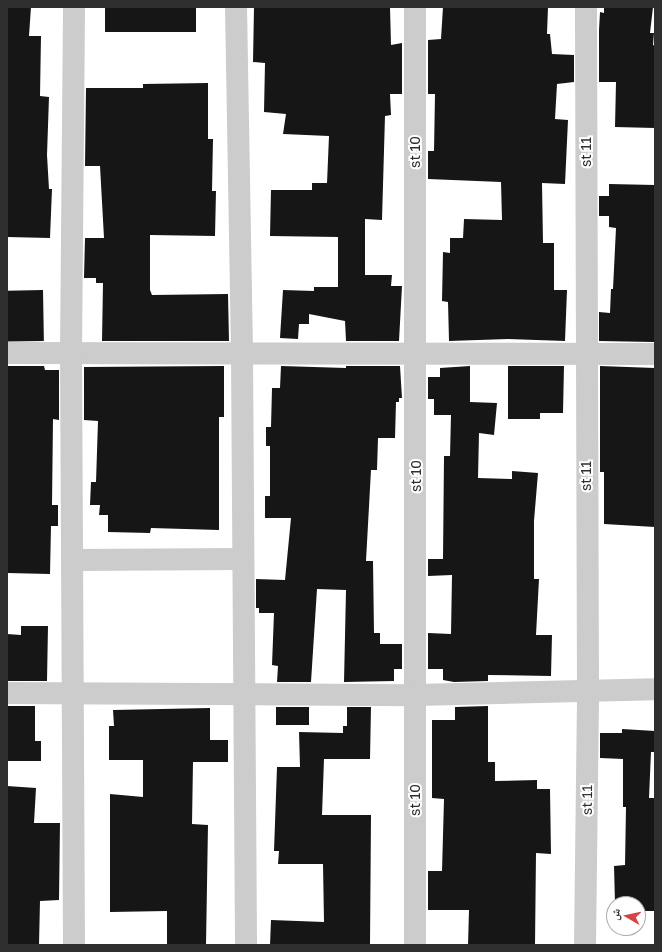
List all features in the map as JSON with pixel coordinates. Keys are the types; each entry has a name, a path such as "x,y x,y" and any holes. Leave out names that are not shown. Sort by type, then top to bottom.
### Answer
{"street":[{"path":"74,7 71,354 74,693 74,945"},
{"path":"236,7 242,354 242,559 245,694 246,945"},
{"name":"st 10","path":"415,7 415,945"},
{"name":"st 11","path":"585,945 588,691 586,7"},
{"path":"7,353 655,354"},
{"path":"73,560 242,559"},
{"path":"7,692 415,695 655,689"}],"building":[{"path":"7,7 31,7 29,36 41,36 40,96 49,97 47,155 49,189 52,189 50,238 7,237"},
{"path":"105,7 196,7 196,32 105,32"},
{"path":"254,7 390,7 391,45 402,43 402,94 390,94 391,115 385,116 382,220 365,219 365,275 392,275 391,286 402,286 399,341 346,341 345,321 309,314 309,324 299,324 298,339 280,338 283,290 314,291 314,287 338,287 338,237 270,236 271,190 312,190 312,183 327,183 329,136 283,134 286,114 264,112 265,63 253,62"},
{"path":"443,7 548,7 547,34 550,34 552,54 574,55 574,82 557,84 555,119 568,120 565,184 542,183 543,243 554,243 554,290 567,290 565,341 508,339 449,341 448,302 442,301 443,252 450,253 450,238 463,238 464,219 502,220 501,182 428,179 428,151 434,151 435,94 428,94 428,40 441,39"},
{"path":"604,7 653,7 650,33 654,33 653,45 655,46 655,128 615,127 616,82 599,82 600,12 604,13"},
{"path":"208,83 208,139 213,139 212,191 216,191 215,236 150,235 150,290 152,295 228,294 229,341 102,341 103,283 96,283 96,278 84,278 85,238 104,238 100,166 85,166 86,88 143,88 143,84"},
{"path":"609,184 655,185 654,342 599,341 599,312 610,313 611,289 613,289 616,228 609,227 609,216 599,216 599,196 609,196"},
{"path":"43,290 44,341 8,342 7,291"},
{"path":"7,366 44,366 45,370 59,370 59,420 53,419 52,505 58,505 58,526 51,526 50,574 7,573"},
{"path":"224,366 224,417 219,417 219,530 151,528 150,533 108,532 108,515 99,515 100,505 90,505 91,482 96,482 98,421 84,420 84,367"},
{"path":"281,366 346,368 346,366 400,366 402,398 399,398 399,402 396,402 395,438 378,438 377,470 371,470 366,561 373,561 374,633 380,633 380,644 402,644 402,669 394,669 394,681 344,682 346,590 317,589 311,682 277,682 278,666 272,665 274,613 259,613 259,608 256,608 256,579 285,580 291,518 265,518 265,496 270,496 270,446 266,446 266,427 271,427 272,388 280,388"},
{"path":"470,366 470,402 497,403 494,435 479,433 478,478 512,479 512,471 538,473 534,521 534,579 539,579 536,635 552,635 551,676 488,675 488,681 454,682 443,680 443,669 428,669 428,633 451,634 452,575 428,576 428,559 443,559 444,456 450,456 451,415 434,415 434,399 428,399 428,377 440,377 440,368"},
{"path":"508,366 564,366 563,413 540,413 540,419 508,419"},
{"path":"600,366 655,368 655,527 604,524 604,472 600,472"},
{"path":"21,626 48,626 47,681 7,681 7,634 21,635"},
{"path":"7,706 35,706 35,741 41,741 41,761 7,761"},
{"path":"488,706 488,762 495,762 495,781 537,780 537,789 550,789 551,854 536,853 535,945 468,945 469,910 428,910 428,871 442,871 444,799 432,798 432,720 455,720 455,707"},
{"path":"276,707 309,707 309,725 276,725"},
{"path":"347,707 371,707 370,759 324,759 322,815 371,815 370,945 270,945 271,920 324,922 323,864 278,864 279,851 274,851 277,767 300,767 299,732 343,733 343,726 347,726"},
{"path":"210,708 210,740 228,740 228,762 193,762 192,824 208,825 206,945 167,945 167,911 110,912 110,794 143,797 143,760 109,760 109,726 114,726 113,710"},
{"path":"622,729 655,731 655,752 651,752 649,798 655,798 655,911 646,911 646,896 615,896 614,866 625,865 626,807 623,807 623,759 600,758 600,733 622,733"},
{"path":"7,786 36,788 34,823 60,823 59,900 40,901 39,945 7,945"}]}
